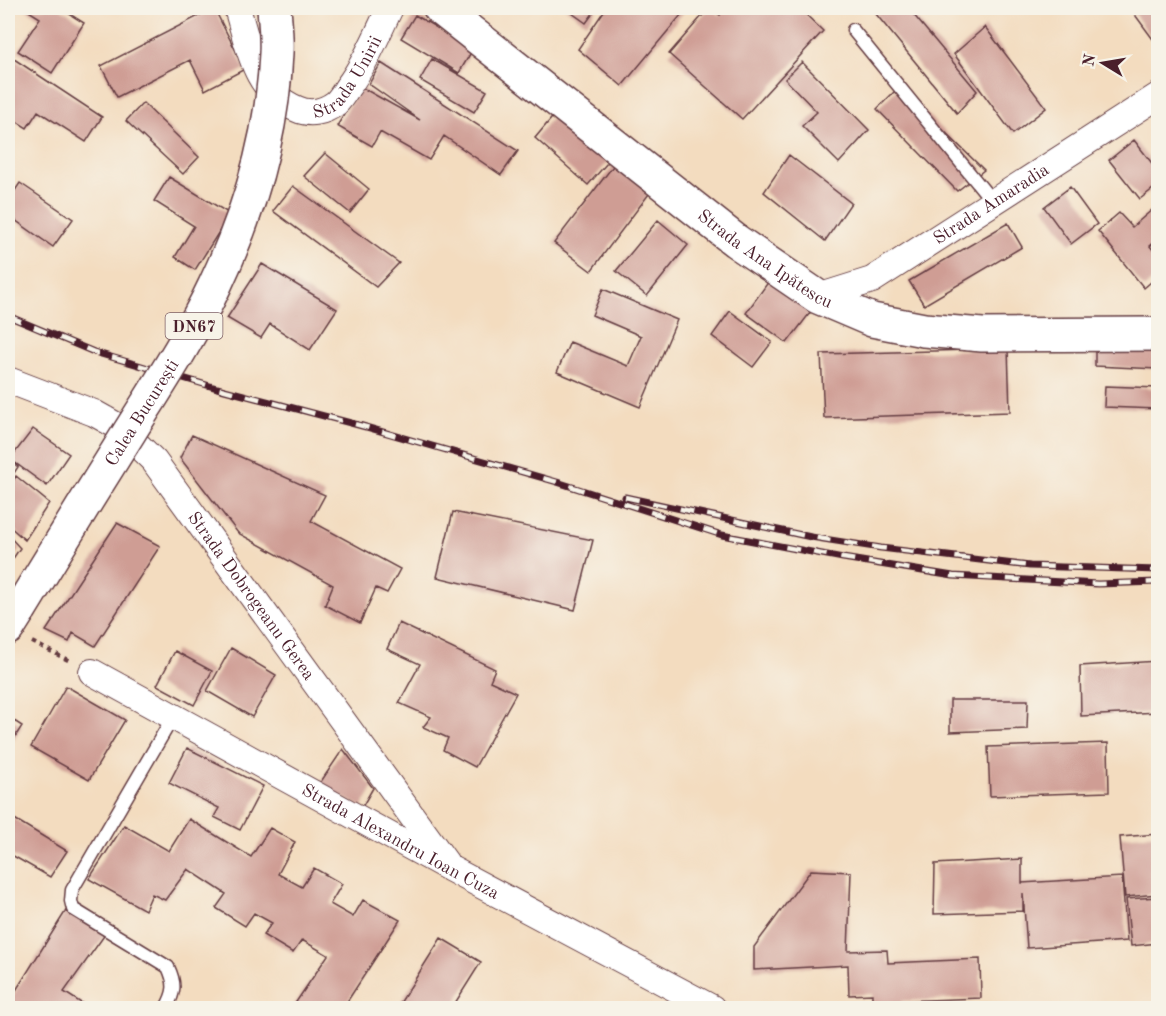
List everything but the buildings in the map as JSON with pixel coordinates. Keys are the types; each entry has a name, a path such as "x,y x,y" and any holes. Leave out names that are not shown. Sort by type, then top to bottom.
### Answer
{"main road":[{"name":"Calea București","path":"18,634 215,285 250,195 265,141 276,52 274,8"},
{"name":"Strada Ana Ipătescu","path":"440,8 736,241 818,297 872,320 924,330 982,335 1158,334"}],"street":[{"name":"Strada Unirii","path":"237,8 254,64 270,92 284,104 305,113 320,112 337,102 358,74 390,8"},
{"name":"Strada Amaradia","path":"818,297 872,280 1158,96"},
{"name":"Strada Dobrogeanu Gerea","path":"8,380 94,413 118,426 154,461 449,868"},
{"name":"Strada Alexandru Ioan Cuza","path":"93,672 449,868 712,1008"}],"lane":[{"path":"853,30 993,202"},
{"path":"166,1008 172,998 175,980 168,967 73,909 71,901 72,890 173,717"}],"path":[{"path":"18,634 93,672"}],"railway":[{"path":"8,316 94,352 557,482 722,535 953,576 1098,584 1158,582"},
{"path":"625,497 811,537 881,548 1030,566 1158,570"}]}
